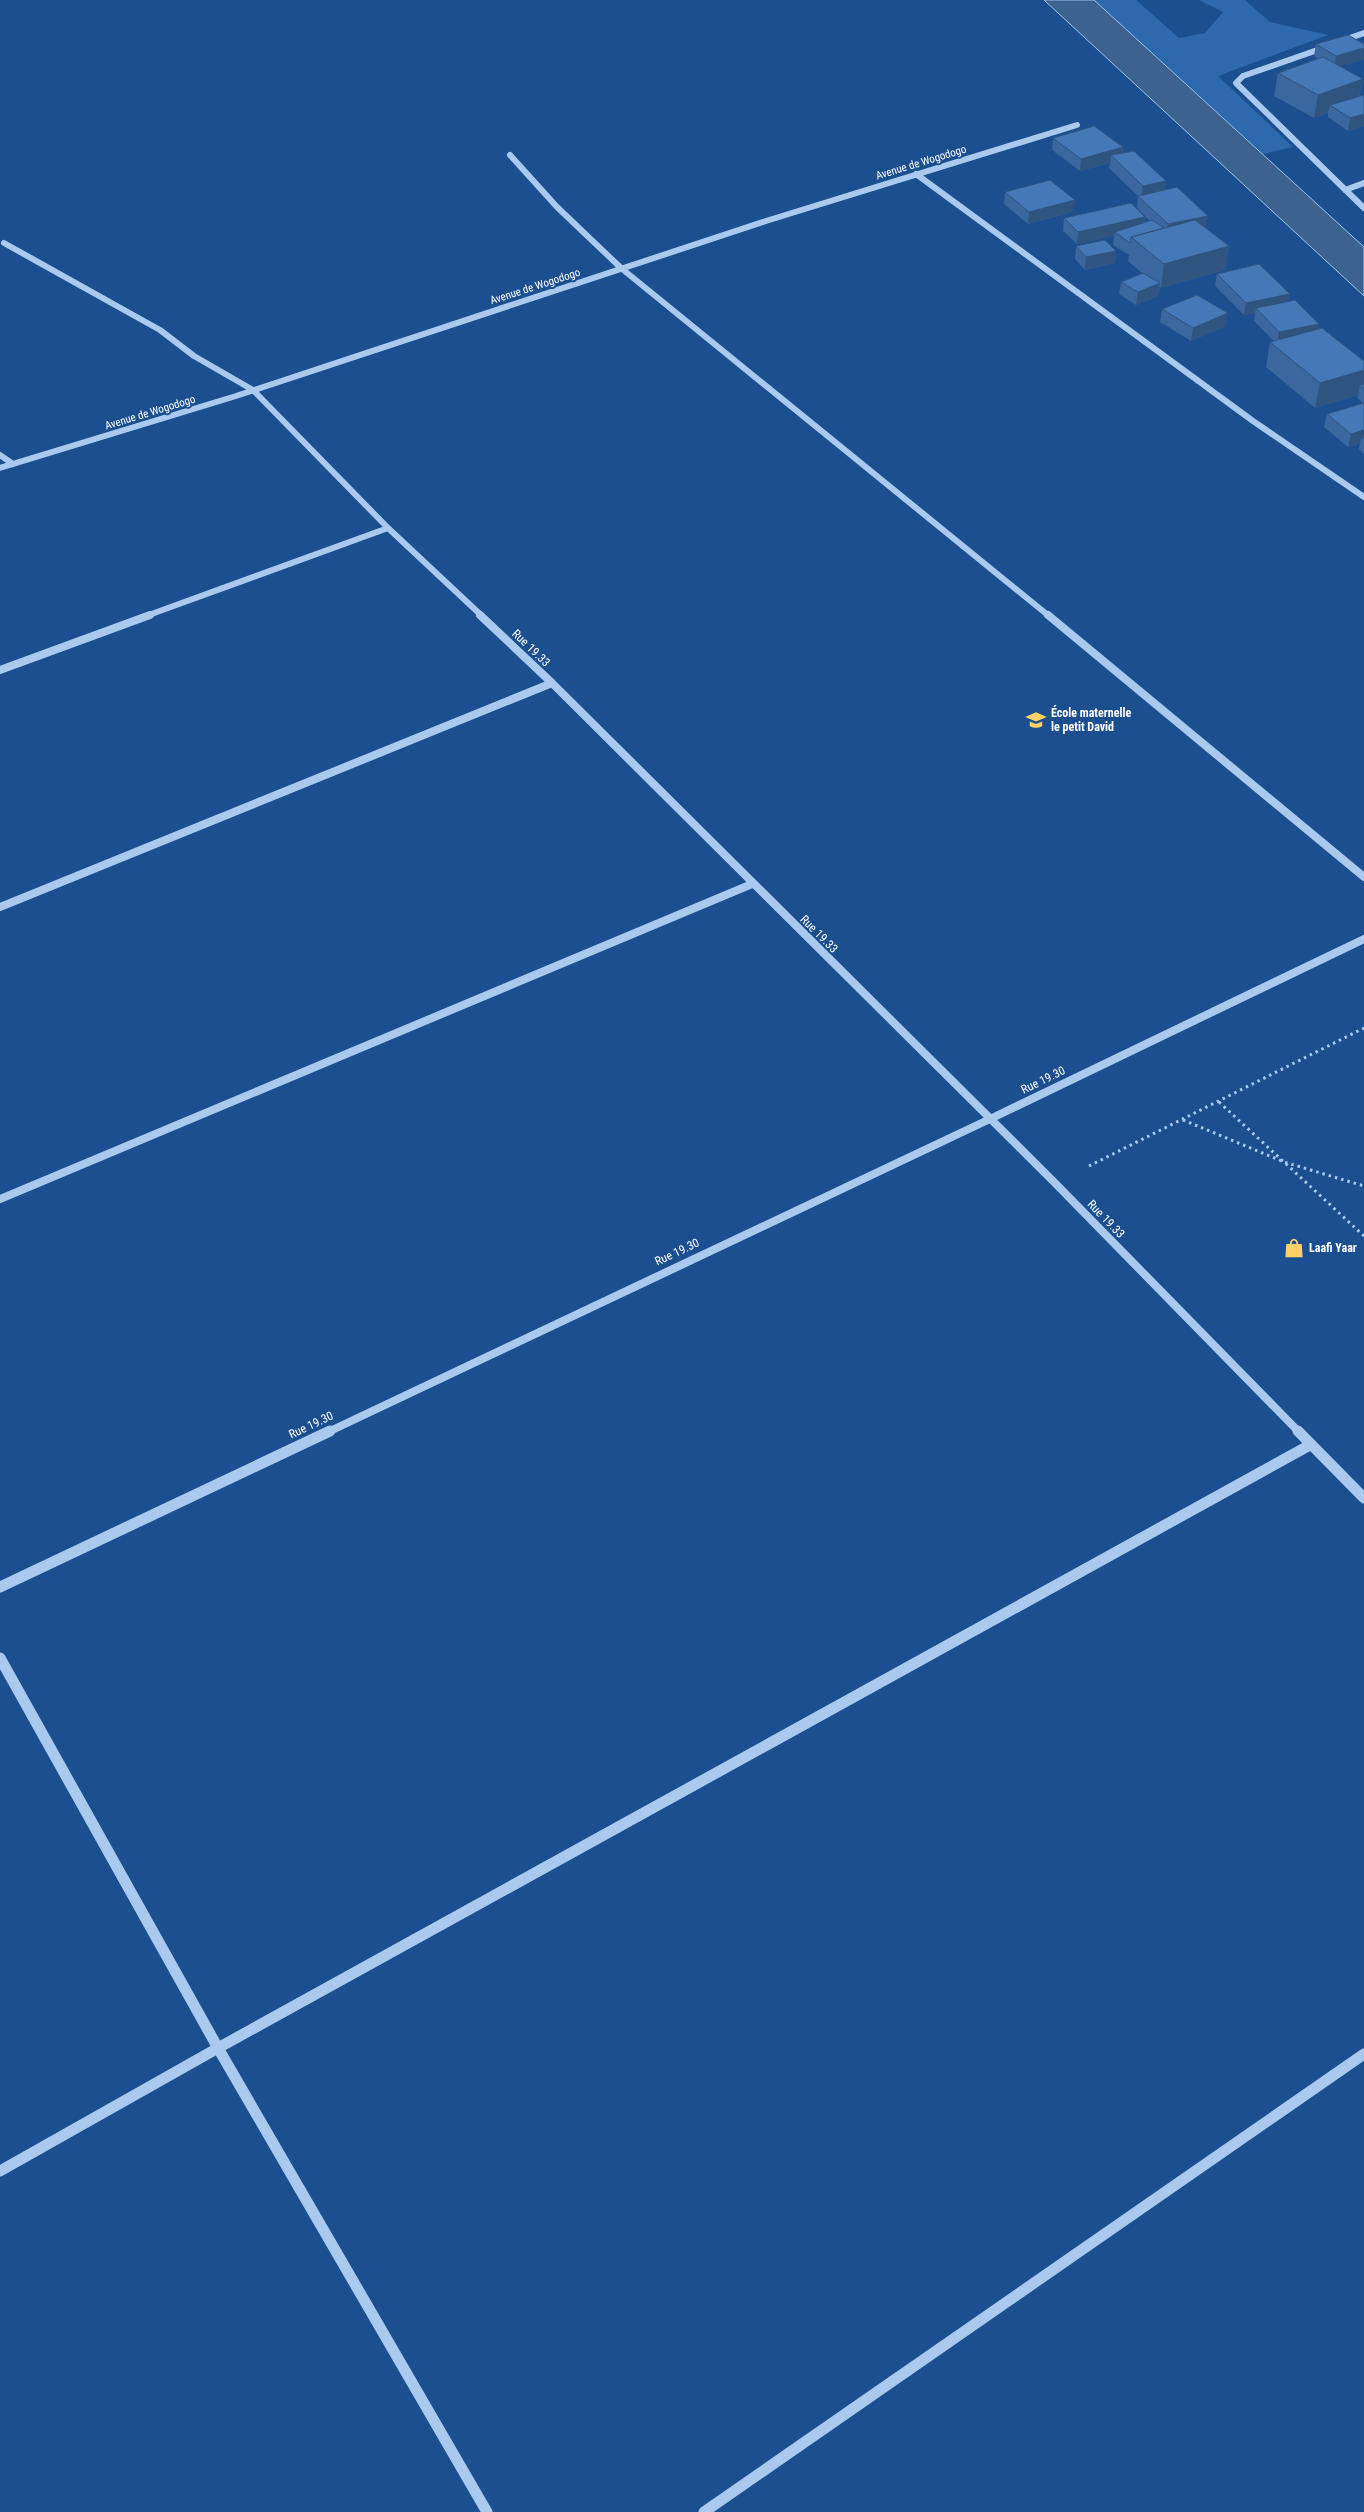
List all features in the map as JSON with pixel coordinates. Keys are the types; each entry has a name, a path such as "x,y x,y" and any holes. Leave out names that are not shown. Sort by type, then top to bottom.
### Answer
{"street":[{"path":"1364,33 1243,76 1236,83 1364,208"},
{"name":"Avenue de Wogodogo","path":"0,468 252,390 621,268 1077,124"},
{"path":"510,155 557,207 621,268 986,564 1364,877"},
{"path":"916,174 1253,421 1364,497"},
{"path":"1345,190 1364,182"},
{"name":"Rue 19.33","path":"4,243 160,330 194,356 252,390 388,528 552,683 752,884 1055,1183 1364,1498"},
{"path":"0,455 13,464"},
{"path":"0,670 388,528"},
{"path":"0,907 552,683"},
{"path":"0,1199 752,884"},
{"name":"Rue 19.30","path":"0,1587 990,1119 1364,939"},
{"path":"0,2171 218,2048 1310,1445"},
{"path":"0,1658 218,2048 487,2512"},
{"path":"704,2512 1364,2054"}],"path":[{"path":"1055,1183 1364,1028"},
{"path":"1219,1102 1364,1236"},
{"path":"1183,1120 1284,1162 1364,1186"}],"shaded area":[{"path":"1044,0 1094,0 1364,247 1364,296"},
{"path":"1094,0 1136,0 1179,38 1205,33 1223,12 1199,0 1245,0 1270,22 1328,35 1218,76 1293,147 1263,154"}],"building":[{"path":"1348,35 1364,44 1364,48 1336,56 1316,44"},
{"path":"1323,57 1363,79 1318,95 1278,73"},
{"path":"1364,95 1364,114 1350,118 1330,105"},
{"path":"1094,126 1123,147 1081,159 1053,138"},
{"path":"1134,151 1166,181 1143,186 1111,155"},
{"path":"1050,180 1075,200 1029,212 1005,192"},
{"path":"1177,187 1208,216 1168,224 1138,196"},
{"path":"1131,203 1145,217 1078,232 1064,218"},
{"path":"1152,220 1164,228 1131,237 1130,243 1115,232"},
{"path":"1195,220 1229,246 1164,264 1131,237"},
{"path":"1105,240 1116,251 1086,257 1076,246"},
{"path":"1259,264 1290,294 1246,303 1217,274"},
{"path":"1143,273 1160,283 1138,292 1121,282"},
{"path":"1197,295 1228,313 1193,328 1162,309"},
{"path":"1295,300 1319,324 1279,332 1256,308"},
{"path":"1322,328 1364,361 1364,370 1320,383 1270,342"},
{"path":"1364,403 1364,430 1351,434 1327,414"}],"place":[{"name":"École maternelle le petit David","path":"1036,720"},
{"name":"Laafi Yaar","path":"1294,1248"}]}
